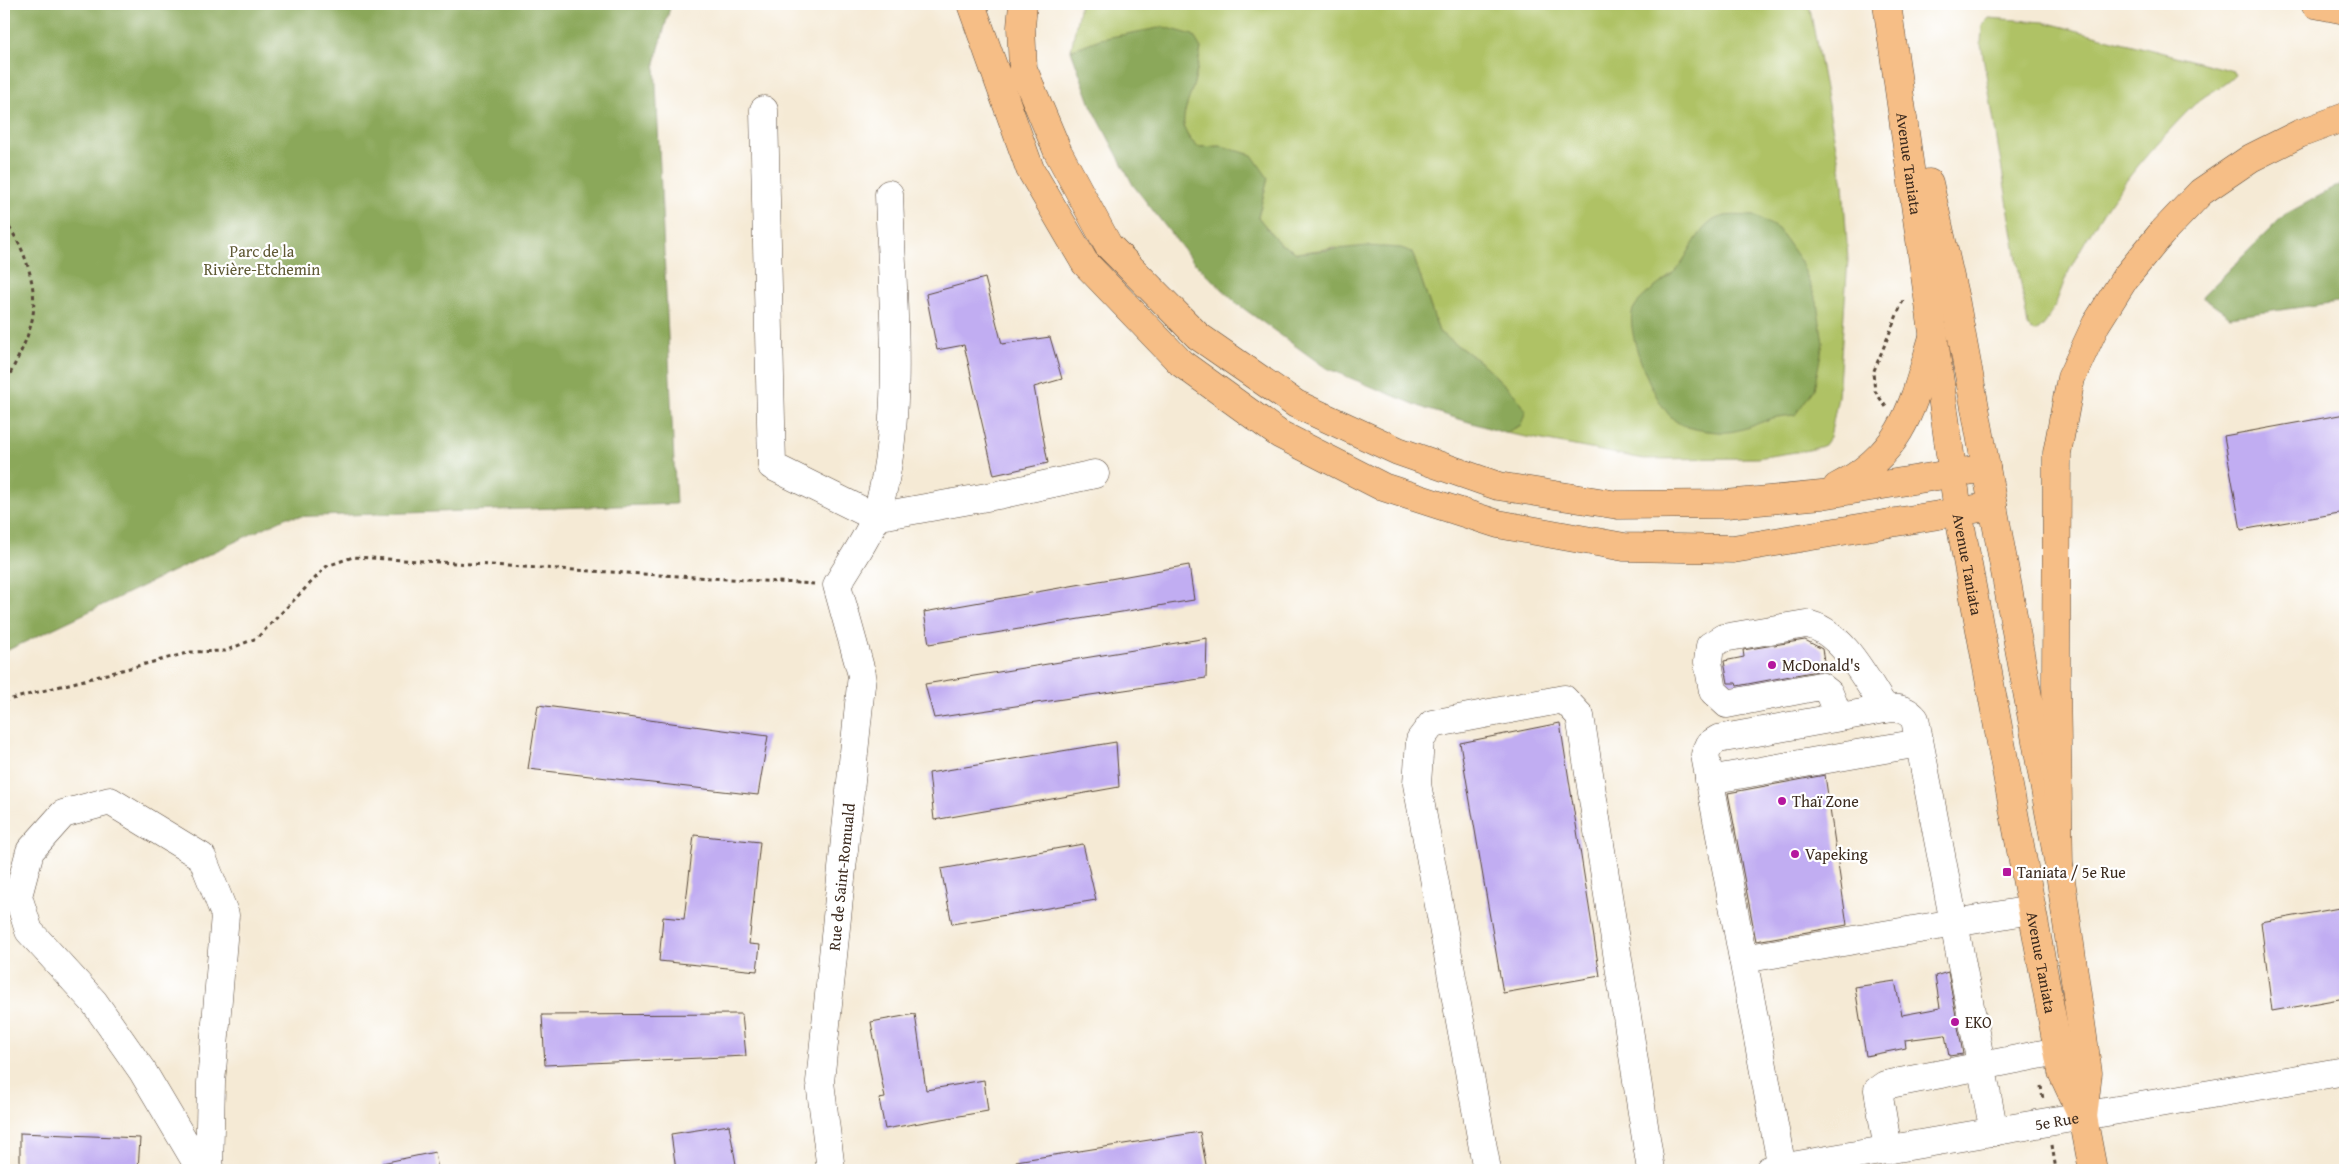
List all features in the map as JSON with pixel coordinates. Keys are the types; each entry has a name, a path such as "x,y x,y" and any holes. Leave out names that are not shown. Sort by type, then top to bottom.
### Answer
{"main road":[{"path":"971,4 1030,169 1085,263 1181,363 1279,434 1383,487 1498,524 1624,547 1733,549 1993,506"},
{"path":"1023,4 1021,27 1023,69 1058,152 1108,244 1198,336 1296,404 1398,451 1498,486 1618,505 1726,504 1822,495 1986,468"},
{"name":"Avenue Taniata","path":"1888,4 1958,511 2062,1072 2083,1116 2093,1170"},
{"name":"Avenue Taniata","path":"1888,4 1956,304 2059,866 2088,1073 2083,1116"},
{"path":"2315,4 2345,10"},
{"path":"2059,866 2056,683 2057,453 2071,378 2096,324 2125,278 2161,234 2201,192 2251,158 2299,134 2345,117"},
{"path":"1822,495 1859,475 1888,450 1908,417 1934,334"}],"street":[{"path":"764,110 772,466 875,517 998,495 1096,474"},
{"path":"837,585 875,517 892,443 894,340 889,194"},
{"name":"Rue de Saint-Romuald","path":"831,1170 820,1082 862,675 837,585"},
{"path":"1839,717 1829,693 1820,686 1727,704 1713,691 1708,662 1710,646 1723,638 1806,624 1818,625 1841,644 1885,709"},
{"path":"1487,1170 1417,784 1420,740 1432,724 1564,699 1580,716 1651,1170"},
{"path":"1776,1169 1743,959 1705,755 1710,744 1718,739 1895,707 1908,711 1915,719 1994,1132"},
{"path":"1709,780 1919,743"},
{"path":"201,1170 143,1072 94,1002 29,931 18,896 30,851 63,814 110,801 202,857 225,915 211,1083 209,1170"},
{"path":"1743,959 2032,910"},
{"path":"1888,1150 1878,1090 1885,1084 2058,1051"},
{"name":"5e Rue","path":"1776,1169 2345,1071"}],"path":[{"path":"4,221 18,244 28,270 33,298 33,316 27,336 4,387"},
{"path":"4,701 191,652 225,651 257,638 328,566 353,556 837,585"}],"green space":[{"name":"Parc de la Rivière-Etchemin","path":"4,4 671,4 655,63 676,504 287,517 4,652"},
{"path":"1080,4 1809,4 1843,184 1848,259 1838,397 1830,437 1823,446 1757,458 1644,459 1505,433 1521,425 1515,395 1484,365 1439,332 1412,252 1333,248 1297,253 1279,243 1258,217 1268,178 1222,146 1198,147 1186,132 1184,124 1185,109 1195,79 1201,48 1071,50"},
{"path":"1989,18 2044,22 2233,71 2235,75 2195,104 2158,143 2124,184 2093,228 2080,251 2067,275 2050,316 2040,329 2034,332 2028,326 1981,44 1982,25"},
{"path":"1164,27 1193,35 1201,48 1194,83 1184,117 1184,125 1190,140 1198,147 1222,146 1252,155 1268,178 1258,217 1279,243 1297,253 1367,246 1401,248 1412,252 1439,332 1484,365 1515,395 1526,410 1521,425 1505,433 1426,409 1326,368 1236,303 1191,259 1133,185 1091,105 1071,50 1100,39"},
{"path":"2345,182 2345,301 2230,317 2202,297 2284,215"},
{"path":"1729,216 1756,216 1778,229 1801,262 1817,302 1823,343 1814,389 1795,415 1773,418 1732,432 1708,431 1686,426 1677,422 1669,415 1660,403 1645,372 1634,338 1632,313 1634,307 1644,296 1675,271 1701,233 1713,220"}],"building":[{"path":"985,278 1002,344 1050,337 1062,379 1034,387 1048,463 994,475 964,345 937,350 926,294"},
{"path":"2345,414 2345,512 2241,530 2224,436"},
{"path":"1189,565 1194,600 929,644 924,612"},
{"path":"1207,638 1206,678 934,718 925,684"},
{"path":"1805,640 1822,649 1826,672 1817,671 1737,686 1736,683 1728,683 1724,661 1744,657 1743,650"},
{"path":"538,705 768,736 758,795 528,769"},
{"path":"1560,723 1600,976 1503,993 1460,743"},
{"path":"1116,742 1119,787 934,820 929,773"},
{"path":"1825,775 1847,925 1756,941 1728,793"},
{"path":"694,835 760,842 749,944 760,945 757,971 659,961 663,917 684,919"},
{"path":"1083,844 1096,900 952,924 941,869"},
{"path":"2345,907 2345,998 2272,1011 2261,922"},
{"path":"1948,972 1963,1054 1949,1056 1945,1035 1905,1040 1906,1048 1866,1056 1855,987 1895,981 1902,1015 1940,1008 1935,976"},
{"path":"742,1014 746,1056 545,1065 542,1015"},
{"path":"915,1014 926,1090 984,1080 988,1111 885,1129 879,1099 885,1098 871,1022"},
{"path":"729,1125 737,1170 676,1170 671,1134"},
{"path":"1200,1132 1207,1170 1016,1170 1016,1161"},
{"path":"20,1133 140,1138 138,1170 20,1170"},
{"path":"435,1152 438,1170 383,1170 382,1163"}],"place":[{"name":"McDonald's","path":"1772,665"},
{"name":"Thaï Zone","path":"1782,801"},
{"name":"Vapeking","path":"1795,854"},
{"name":"Taniata / 5e Rue","path":"2007,872"},
{"name":"EKO","path":"1955,1022"}]}
